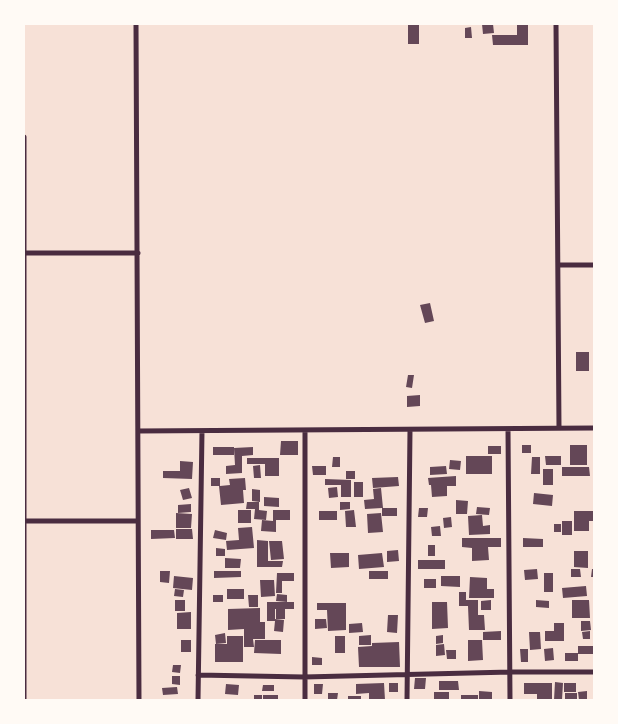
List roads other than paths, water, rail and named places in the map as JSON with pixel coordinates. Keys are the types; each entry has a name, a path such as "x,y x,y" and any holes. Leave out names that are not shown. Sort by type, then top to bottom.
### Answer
{"street":[{"path":"136,24 139,700"},
{"path":"556,24 559,428"},
{"path":"24,137 24,700"},
{"path":"24,252 138,253"},
{"path":"558,265 594,265"},
{"path":"138,431 594,428"},
{"path":"508,429 510,700"},
{"path":"304,700 305,430"},
{"path":"407,700 410,430"},
{"path":"198,700 202,431"},
{"path":"24,521 138,522"},
{"path":"198,675 304,677 594,672"}]}
